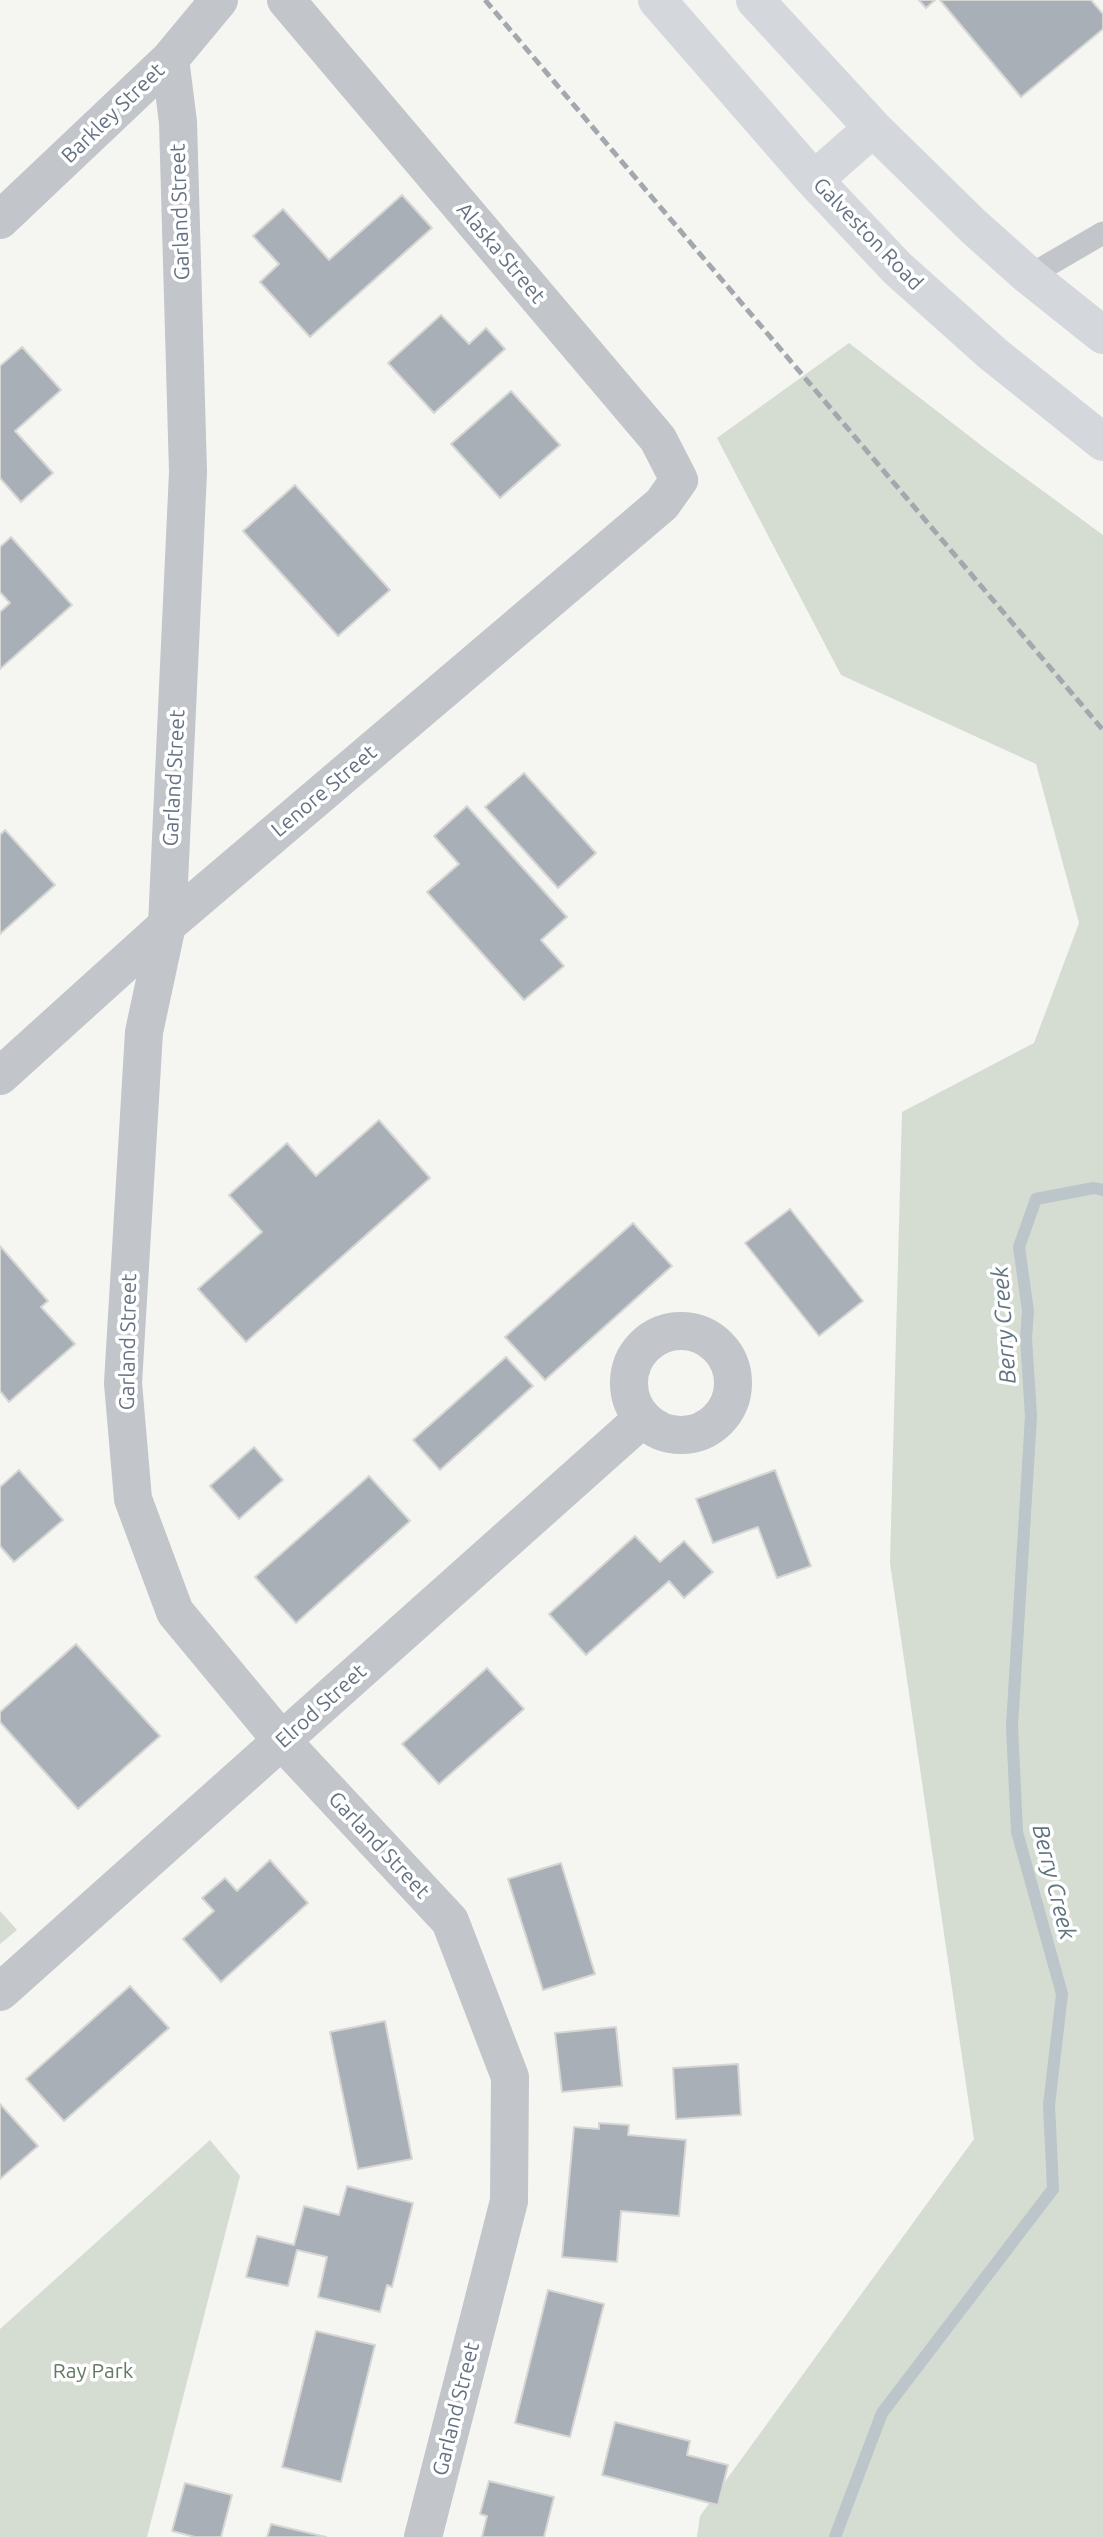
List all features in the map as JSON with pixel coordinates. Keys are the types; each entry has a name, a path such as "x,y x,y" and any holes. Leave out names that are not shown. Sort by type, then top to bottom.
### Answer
{"main road":[{"name":"Galveston Road","path":"657,0 814,180 897,268 993,355 1103,442"},
{"path":"755,0 873,128 973,226 1029,276 1103,335"},
{"path":"814,180 873,128"}],"street":[{"name":"Barkley Street","path":"0,219 170,59 219,0"},
{"name":"Alaska Street","path":"286,0 658,439 679,480 662,504 652,512"},
{"name":"Garland Street","path":"170,59 178,122 188,472 167,925 143,1045 123,1382 133,1499 175,1612 282,1741 450,1921 510,2077 509,2201 424,2537"},
{"name":"Lenore Street","path":"0,1076 167,925 652,512"},
{"name":"Elrod Street","path":"0,1992 642,1419"}],"lane":[{"path":"1029,276 1103,233"}],"green space":[{"path":"849,343 991,453 1103,535 1103,2537 697,2537 700,2516 974,2139 890,1563 902,1112 1034,1043 1079,923 1036,764 841,675 717,438"},
{"path":"0,1911 17,1930 0,1944"},
{"name":"Ray Park","path":"210,2140 240,2176 147,2537 0,2537 0,2329"}],"building":[{"path":"919,0 935,0 926,8"},
{"path":"940,0 1091,0 1103,14 1103,29 1021,97"},
{"path":"402,195 432,228 310,337 260,282 279,264 253,236 283,209 329,260"},
{"path":"441,315 469,344 486,328 505,349 434,413 388,363"},
{"path":"22,347 61,390 15,431 53,473 21,502 0,478 0,366"},
{"path":"511,391 560,445 500,498 451,444"},
{"path":"295,485 390,590 338,636 243,531"},
{"path":"11,537 72,605 0,669 0,612 10,603 0,592 0,547"},
{"path":"524,773 596,853 558,888 485,807"},
{"path":"467,806 567,917 541,940 564,966 524,1000 427,892 459,864 434,836"},
{"path":"5,830 55,885 0,934 0,835"},
{"path":"379,1120 430,1178 246,1342 198,1289 262,1232 229,1195 287,1143 316,1176"},
{"path":"790,1209 863,1301 819,1336 745,1243"},
{"path":"633,1223 672,1266 545,1380 505,1337"},
{"path":"0,1246 48,1301 41,1307 75,1344 9,1402 0,1391"},
{"path":"506,1357 533,1386 440,1470 413,1440"},
{"path":"254,1447 283,1480 239,1519 210,1486"},
{"path":"19,1470 63,1520 14,1562 0,1546 0,1487"},
{"path":"775,1470 811,1566 777,1578 758,1527 713,1543 696,1499"},
{"path":"369,1476 410,1521 296,1623 255,1577"},
{"path":"635,1536 660,1562 684,1541 713,1572 684,1598 669,1581 586,1655 549,1614"},
{"path":"76,1644 160,1736 78,1809 0,1722 0,1712"},
{"path":"487,1668 524,1709 439,1784 402,1744"},
{"path":"270,1860 308,1903 221,1982 183,1939 214,1911 202,1898 225,1878 237,1891"},
{"path":"561,1863 595,1974 543,1990 508,1879"},
{"path":"130,1986 169,2028 64,2121 26,2079"},
{"path":"385,2021 412,2159 358,2169 330,2032"},
{"path":"616,2027 622,2086 562,2092 555,2033"},
{"path":"738,2064 741,2115 676,2119 673,2068"},
{"path":"0,2104 38,2146 0,2179"},
{"path":"599,2123 629,2125 628,2135 686,2140 679,2216 621,2211 617,2262 562,2257 574,2127 599,2129"},
{"path":"347,2186 413,2203 392,2287 387,2285 380,2312 318,2297 327,2257 297,2250 288,2286 246,2277 257,2236 294,2245 304,2206 339,2215"},
{"path":"548,2290 604,2304 570,2437 515,2423"},
{"path":"316,2331 375,2345 341,2482 282,2467"},
{"path":"615,2422 690,2441 687,2455 728,2465 718,2505 602,2475"},
{"path":"489,2481 554,2497 544,2537 482,2537 487,2516 480,2514"},
{"path":"185,2483 232,2495 221,2537 195,2537 172,2531"},
{"path":"271,2524 326,2537 267,2537"}],"waterway":[{"name":"Berry Creek","path":"835,2537 882,2413 1053,2189 1049,2105 1062,1994 1017,1832 1012,1726 1031,1416 1026,1338 1028,1311 1019,1247 1036,1199 1094,1188 1103,1190"}],"railway":[{"path":"485,0 1103,730"}]}
